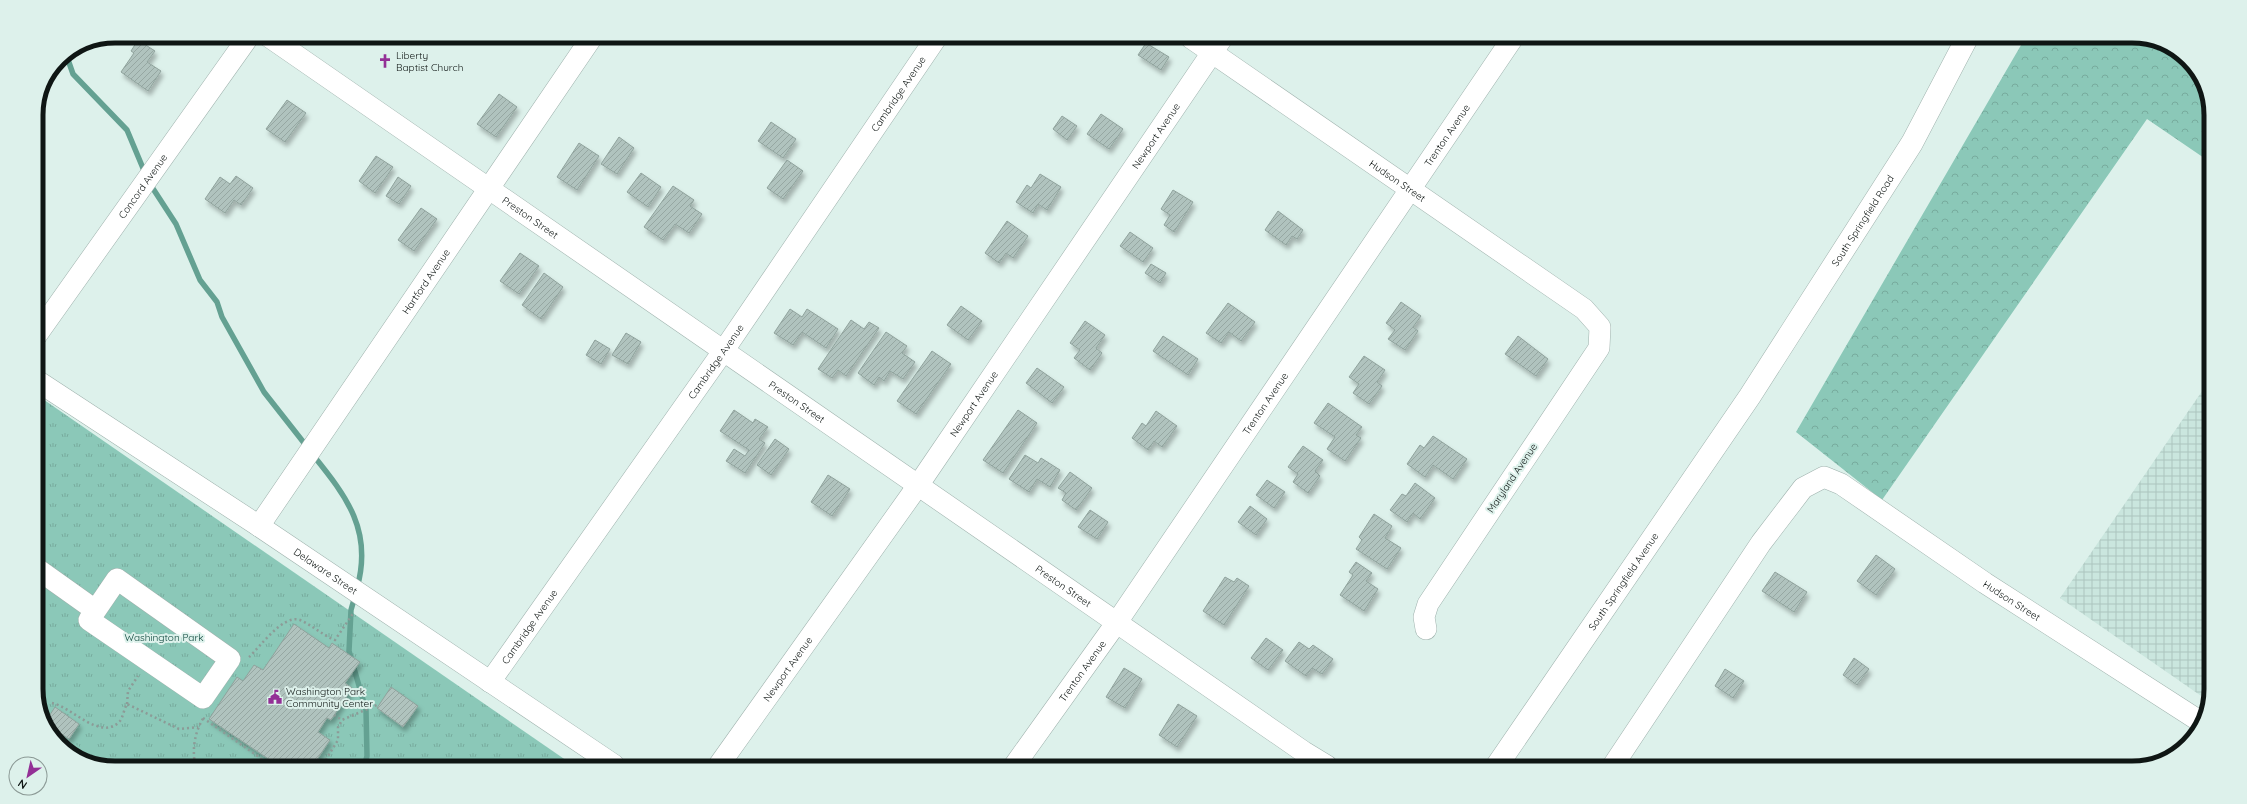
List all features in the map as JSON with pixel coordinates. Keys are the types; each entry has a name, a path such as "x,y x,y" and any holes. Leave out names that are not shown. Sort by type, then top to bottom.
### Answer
{"main road":[{"name":"South Springfield Road","path":"1750,396 1912,142 1964,43"},
{"name":"South Springfield Avenue","path":"1500,761 1750,396"}],"street":[{"name":"Concord Avenue","path":"43,326 243,43"},
{"name":"Preston Street","path":"278,43 1319,761"},
{"name":"Hartford Avenue","path":"258,526 588,43"},
{"name":"Cambridge Avenue","path":"490,682 724,350 933,43"},
{"name":"Trenton Avenue","path":"1018,761 1117,622 1409,188 1509,43"},
{"name":"Hudson Street","path":"1217,45 1409,188 1584,309 1600,327"},
{"name":"Newport Avenue","path":"722,761 919,484 1217,45"},
{"name":"Maryland Avenue","path":"1426,629 1424,617 1428,604 1599,348 1600,327"},
{"name":"Delaware Street","path":"43,385 258,526 608,761"},
{"name":"Hudson Street","path":"1616,761 1761,543 1803,488 1824,477 1841,484 1985,583 2197,720"},
{"path":"43,573 96,610"},
{"path":"117,579 230,659 203,698 89,620 96,610 117,579"}],"path":[{"path":"245,661 282,624 290,619 299,620 335,640 349,619"},
{"path":"52,703 61,705 90,724 104,729 114,726 121,720 127,704 128,691 148,661"},
{"path":"127,704 179,729 198,727"},
{"path":"325,761 338,740 338,727 342,720 379,704"},
{"path":"194,761 193,754 198,727 208,712"},
{"path":"334,715 342,720"},
{"path":"203,718 264,761"}],"shaded area":[{"path":"2204,388 2203,697 2060,598"}],"green space":[{"path":"2022,43 2132,43 2151,45 2164,50 2183,64 2199,87 2203,101 2204,158 2147,119 1882,500 1796,432"},
{"name":"Washington Park","path":"43,399 567,761 115,761 96,759 75,749 61,737 48,717 43,694"},
{"path":"57,731 97,759 75,749 67,743"}],"building":[{"path":"136,43 143,43 155,51 147,62 161,71 148,91 121,72 134,53 131,51"},
{"path":"1146,43 1169,57 1161,70 1138,55"},
{"path":"499,94 517,107 496,137 477,124"},
{"path":"287,100 306,113 285,142 266,129"},
{"path":"1101,114 1123,129 1109,149 1087,134"},
{"path":"1062,116 1077,126 1067,140 1053,129"},
{"path":"771,122 796,139 783,158 758,141"},
{"path":"619,137 634,148 617,174 601,164"},
{"path":"579,143 599,156 577,190 557,177"},
{"path":"376,156 393,167 375,193 359,181"},
{"path":"787,160 803,171 783,199 767,188"},
{"path":"641,173 661,187 648,207 627,192"},
{"path":"1040,174 1061,187 1047,210 1038,204 1033,213 1016,202 1027,185 1031,188"},
{"path":"236,176 253,188 241,205 234,200 225,213 205,199 220,177 230,184"},
{"path":"398,177 411,186 399,204 386,196"},
{"path":"673,186 694,200 690,206 702,214 689,233 675,224 663,240 644,227"},
{"path":"1173,190 1193,202 1174,232 1164,225 1170,215 1161,209"},
{"path":"421,208 437,219 414,251 398,240"},
{"path":"1278,211 1303,230 1297,239 1292,236 1286,245 1265,230"},
{"path":"1007,221 1028,236 1013,258 1006,253 999,263 985,253"},
{"path":"1130,232 1153,248 1143,262 1120,246"},
{"path":"520,253 539,266 519,294 500,281"},
{"path":"1151,264 1166,273 1160,283 1145,273"},
{"path":"544,273 563,287 541,319 522,305"},
{"path":"1401,302 1421,316 1413,327 1418,331 1405,350 1388,339 1395,330 1386,323"},
{"path":"1228,303 1255,322 1241,341 1229,332 1221,343 1206,333"},
{"path":"961,306 982,321 968,340 947,325"},
{"path":"790,309 802,317 807,309 838,329 826,348 802,332 793,345 774,333"},
{"path":"851,320 864,329 869,322 879,328 846,376 838,370 832,378 818,369"},
{"path":"1085,321 1105,335 1096,348 1102,353 1090,370 1074,358 1080,350 1070,343"},
{"path":"886,332 907,346 902,353 915,362 903,379 890,371 884,381 879,377 874,385 858,373"},
{"path":"626,333 641,342 628,364 612,355"},
{"path":"1163,336 1198,359 1188,375 1153,351"},
{"path":"1518,336 1548,359 1536,376 1505,354"},
{"path":"595,340 610,349 601,364 586,355"},
{"path":"932,351 951,364 916,414 897,401"},
{"path":"1364,356 1385,370 1377,382 1382,386 1369,404 1353,393 1359,384 1349,377"},
{"path":"1037,368 1064,387 1052,403 1026,383"},
{"path":"1328,403 1362,427 1356,435 1361,438 1345,461 1327,449 1335,437 1314,423"},
{"path":"734,410 753,423 755,419 768,427 759,439 765,443 745,473 726,461 734,449 745,456 749,450 720,431"},
{"path":"1018,410 1037,423 1003,473 983,460"},
{"path":"1156,411 1177,426 1162,447 1154,441 1148,450 1132,438 1142,423 1146,426"},
{"path":"1433,436 1467,459 1453,479 1433,465 1425,477 1407,464 1420,445 1424,448"},
{"path":"775,439 789,449 771,475 757,465"},
{"path":"1303,446 1323,460 1315,471 1320,476 1308,493 1293,482 1298,474 1288,467"},
{"path":"1025,455 1038,463 1041,458 1060,470 1050,487 1037,479 1029,492 1009,479"},
{"path":"1070,472 1092,488 1076,510 1062,500 1066,493 1058,488"},
{"path":"828,475 850,489 832,516 811,502"},
{"path":"1267,480 1285,492 1274,508 1256,495"},
{"path":"1415,483 1435,498 1420,519 1413,513 1407,522 1390,510 1402,494 1406,496"},
{"path":"1250,506 1267,519 1256,535 1238,522"},
{"path":"1090,510 1108,522 1097,539 1078,527"},
{"path":"1374,514 1392,526 1385,538 1401,548 1387,569 1356,549 1362,540 1359,537"},
{"path":"1876,555 1895,569 1876,595 1857,581"},
{"path":"1356,562 1372,573 1366,581 1378,589 1364,611 1340,595 1353,575 1349,572"},
{"path":"1775,572 1807,592 1794,612 1762,591"},
{"path":"1225,577 1234,582 1237,578 1249,586 1224,625 1203,611"},
{"path":"294,624 329,648 332,643 360,662 345,683 352,688 331,720 327,718 318,732 330,740 316,761 272,761 209,719 237,677 243,681 254,665 263,670"},
{"path":"1266,638 1283,650 1268,670 1251,658"},
{"path":"1299,642 1309,649 1313,645 1333,659 1322,674 1312,668 1306,676 1285,661"},
{"path":"1854,658 1869,669 1857,685 1843,675"},
{"path":"1124,668 1142,679 1125,708 1106,697"},
{"path":"1725,669 1744,681 1733,698 1715,686"},
{"path":"391,687 418,706 403,727 377,708"},
{"path":"1178,704 1197,716 1177,747 1159,735"},
{"path":"55,707 79,724 69,739 57,731 48,717"}],"waterway":[{"path":"68,60 73,74 127,130 145,173"},
{"path":"150,184 176,224 200,280 217,302 222,317 264,392 308,448"},
{"path":"313,455 336,485 354,516 362,549 361,568 357,588"},
{"path":"355,596 351,610 349,651 366,710 367,756 366,761"}],"place":[{"name":"Liberty Baptist Church","path":"385,61"},
{"name":"Washington Park Community Center","path":"275,697"}]}
